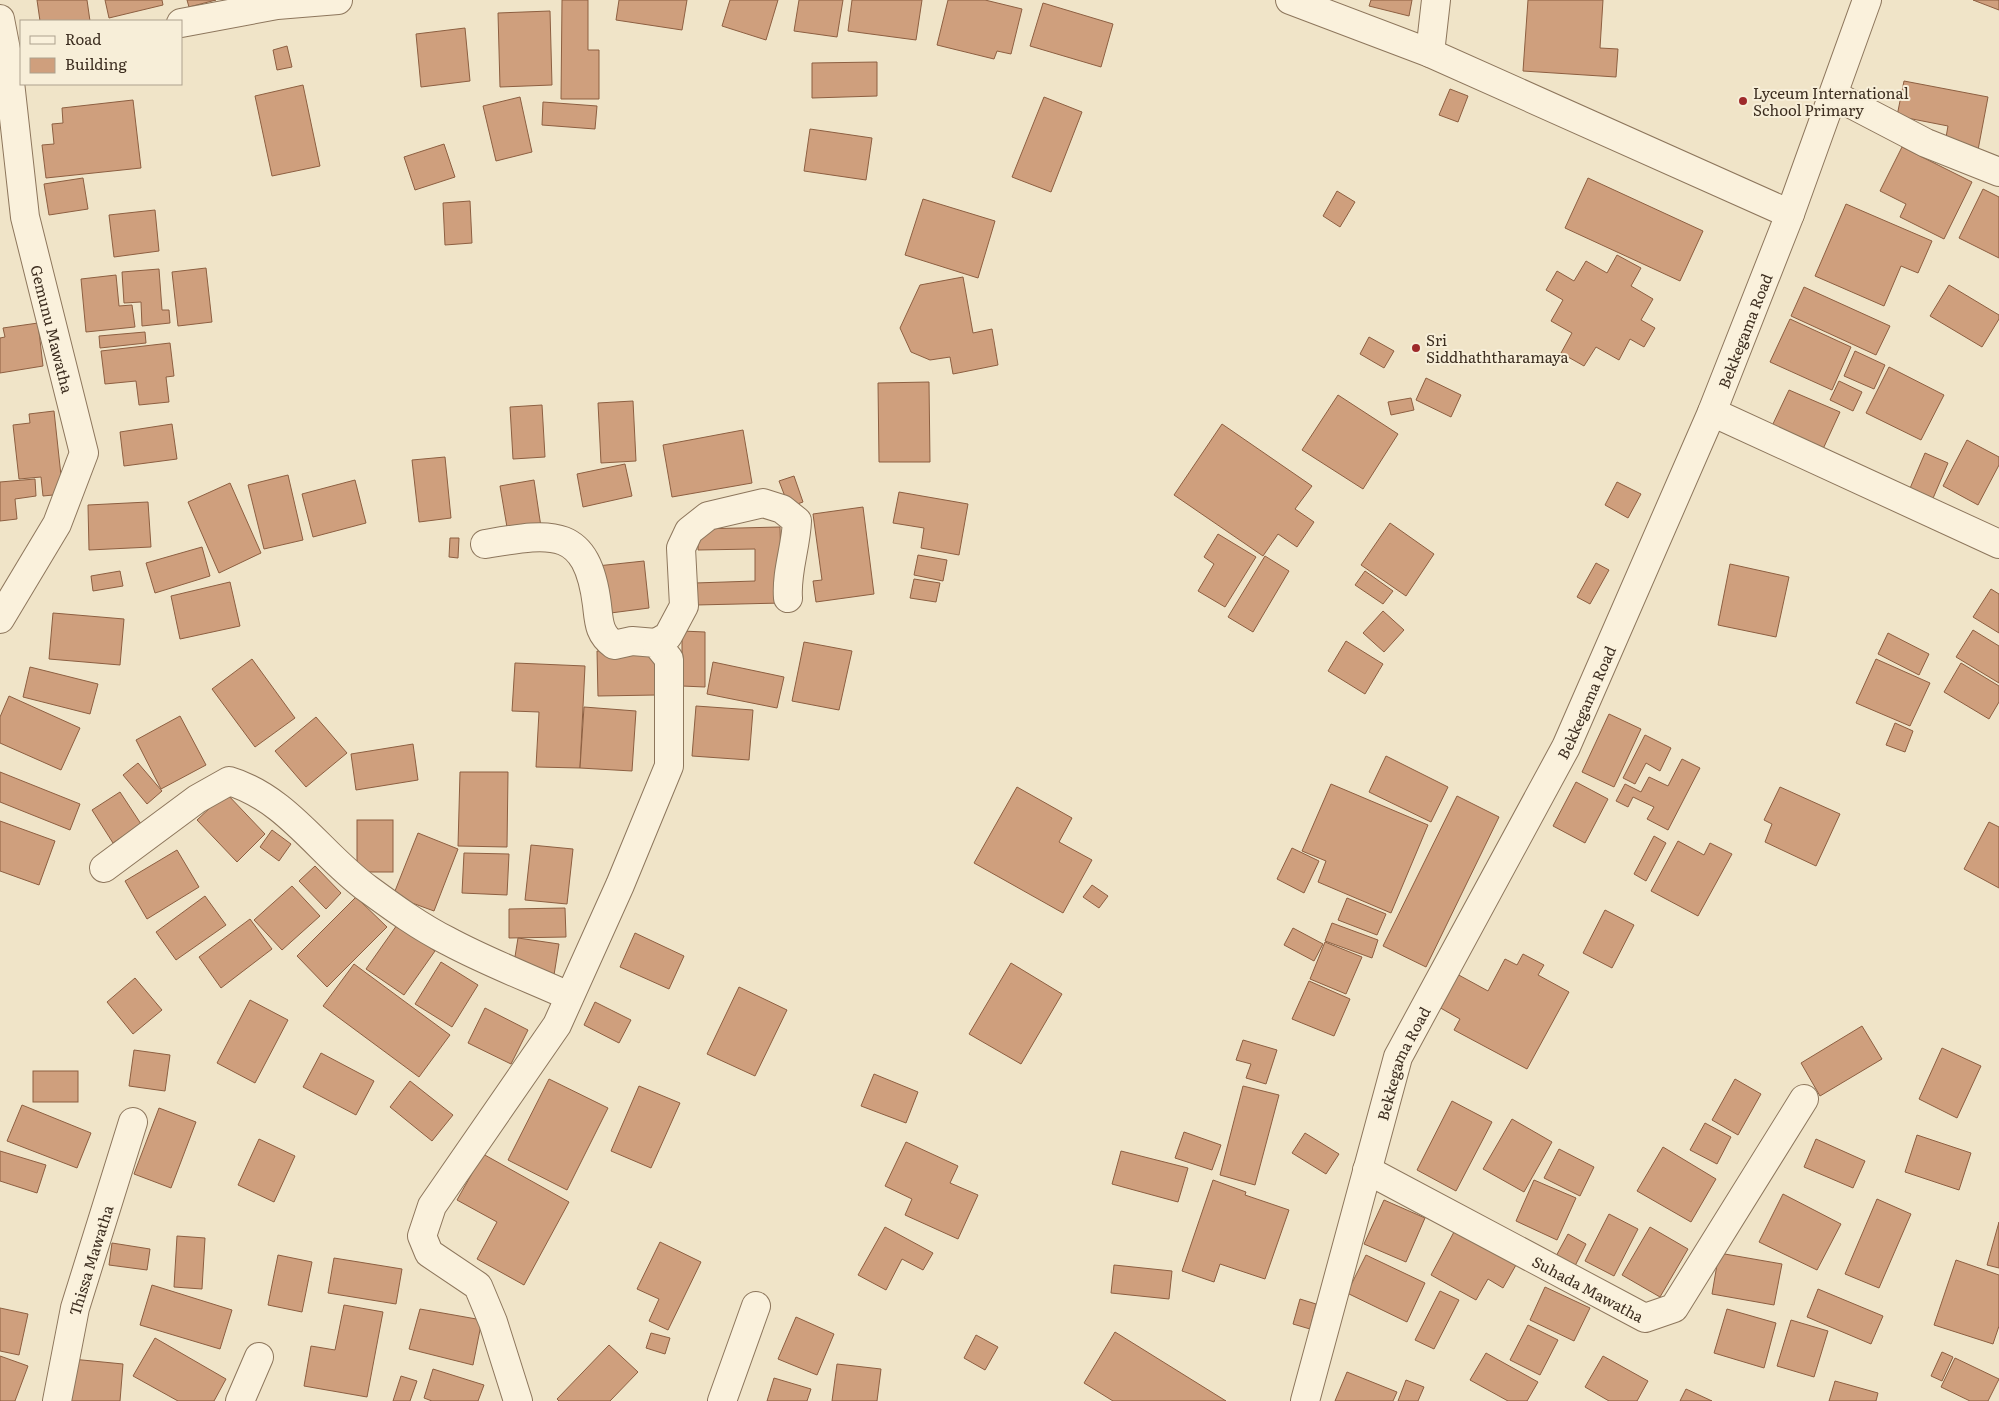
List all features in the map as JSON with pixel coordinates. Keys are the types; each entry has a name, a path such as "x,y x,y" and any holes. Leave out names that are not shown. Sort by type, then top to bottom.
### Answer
{"street":[{"path":"182,22 276,5 338,0"},
{"path":"1290,0 1430,53 1790,214"},
{"path":"1430,53 1436,0"},
{"name":"Bekkegama Road","path":"1305,1401 1398,1058 1566,748 1712,412 1790,214 1867,0"},
{"name":"Gemunu Mawatha","path":"0,19 14,54 25,217 84,453 57,524 0,619"},
{"path":"1834,95 1926,143 1999,172"},
{"path":"1712,412 1999,544"},
{"path":"485,544 524,538 552,537 573,544 586,561 594,582 599,625 603,637 614,645 632,641 656,643 668,636 684,606 681,548 689,532 708,516 763,504 782,509 796,521 796,539 787,587 788,598"},
{"path":"518,1401 494,1322 478,1286 429,1253 422,1236 432,1206 557,1025 620,885 669,766 669,659 656,643"},
{"path":"104,868 197,799 229,781 240,784 268,800 366,888 418,923 447,941 569,996"},
{"name":"Suhada Mawatha","path":"1367,1170 1645,1318 1674,1308 1804,1099"},
{"name":"Thissa Mawatha","path":"57,1401 75,1308 133,1122"},
{"path":"722,1401 756,1306"},
{"path":"240,1401 259,1357"}],"building":[{"path":"37,0 87,0 90,20 40,20"},
{"path":"105,0 162,0 163,5 109,18"},
{"path":"187,0 216,0 189,7"},
{"path":"562,0 588,0 588,50 599,50 599,99 561,99"},
{"path":"619,0 687,0 682,30 616,20"},
{"path":"730,0 778,0 766,40 722,26"},
{"path":"799,0 843,0 837,37 794,31"},
{"path":"852,0 922,0 916,40 848,31"},
{"path":"948,0 985,0 1022,9 1011,54 997,51 994,59 937,45"},
{"path":"1371,0 1412,0 1409,16 1369,6"},
{"path":"1528,0 1603,0 1600,48 1618,49 1616,77 1523,71"},
{"path":"1973,0 1999,0 1999,10"},
{"path":"1043,3 1113,24 1101,67 1030,46"},
{"path":"550,11 552,85 500,87 498,13"},
{"path":"465,28 470,81 421,87 416,34"},
{"path":"287,46 292,67 277,70 273,50"},
{"path":"877,62 877,96 812,98 812,63"},
{"path":"1904,81 1988,97 1978,150 1945,143 1948,126 1897,116"},
{"path":"303,85 320,166 272,176 255,96"},
{"path":"1450,89 1468,96 1458,122 1439,115"},
{"path":"520,97 532,152 496,161 483,106"},
{"path":"1044,97 1082,112 1051,192 1012,177"},
{"path":"133,100 141,168 46,178 42,145 54,144 52,124 63,123 62,108"},
{"path":"543,102 597,106 595,129 542,125"},
{"path":"810,129 872,138 866,180 804,171"},
{"path":"444,144 455,177 415,190 404,157"},
{"path":"1902,147 1972,182 1944,239 1900,217 1906,204 1880,191"},
{"path":"83,178 88,209 49,215 44,184"},
{"path":"1588,178 1703,231 1680,281 1565,228"},
{"path":"1983,189 1999,197 1999,258 1959,238"},
{"path":"1337,191 1355,202 1340,227 1323,216"},
{"path":"923,199 995,221 978,278 905,255"},
{"path":"470,201 472,243 445,245 443,203"},
{"path":"1846,204 1932,241 1918,273 1901,266 1884,306 1815,276"},
{"path":"155,210 159,251 114,257 109,215"},
{"path":"1617,255 1641,268 1631,286 1653,299 1641,320 1655,328 1644,347 1630,339 1619,360 1596,347 1584,366 1561,353 1572,333 1551,321 1563,300 1546,290 1557,271 1574,281 1586,261 1607,273"},
{"path":"206,268 212,322 178,326 172,272"},
{"path":"159,269 162,310 169,310 170,323 142,326 141,302 124,303 122,272"},
{"path":"116,275 119,306 132,305 135,327 86,332 81,279"},
{"path":"963,277 973,333 992,329 998,365 953,374 950,357 930,360 911,352 900,328 920,285"},
{"path":"1949,285 1999,315 1999,319 1982,347 1930,316"},
{"path":"1804,287 1890,326 1876,355 1791,316"},
{"path":"1790,319 1851,347 1832,390 1770,362"},
{"path":"38,323 43,366 0,373 0,338 5,337 3,328"},
{"path":"145,332 146,343 100,348 99,336"},
{"path":"1369,337 1394,351 1384,368 1360,354"},
{"path":"170,343 174,376 166,377 169,402 139,405 136,381 105,384 101,351"},
{"path":"1855,351 1885,365 1874,389 1844,376"},
{"path":"1889,367 1944,395 1921,440 1866,413"},
{"path":"1426,378 1461,395 1451,417 1416,400"},
{"path":"1839,381 1862,392 1853,411 1830,400"},
{"path":"929,382 930,462 879,462 878,383"},
{"path":"1789,390 1840,412 1823,449 1772,426"},
{"path":"1338,395 1398,434 1363,489 1302,450"},
{"path":"1411,398 1414,410 1391,415 1388,402"},
{"path":"633,401 636,461 601,463 598,403"},
{"path":"542,405 545,457 513,459 510,407"},
{"path":"54,411 63,494 43,496 41,477 19,479 13,425 30,423 29,414"},
{"path":"172,424 177,459 124,466 120,432"},
{"path":"1222,424 1312,486 1295,509 1314,522 1297,547 1278,534 1263,556 1174,495"},
{"path":"743,430 752,483 672,497 663,445"},
{"path":"1967,440 1999,457 1999,465 1978,505 1943,486"},
{"path":"1925,453 1948,463 1931,503 1908,493"},
{"path":"445,457 451,518 419,522 412,460"},
{"path":"625,464 632,496 583,507 577,474"},
{"path":"288,475 303,540 264,549 248,485"},
{"path":"794,476 803,502 789,507 779,481"},
{"path":"35,479 36,496 15,499 17,519 0,521 0,482"},
{"path":"355,480 366,523 313,537 302,494"},
{"path":"534,480 541,527 508,533 500,486"},
{"path":"1617,482 1641,494 1628,518 1605,505"},
{"path":"230,483 261,553 219,573 188,502"},
{"path":"899,492 968,504 959,555 921,548 924,528 893,523"},
{"path":"148,502 151,547 89,550 88,505"},
{"path":"863,507 874,594 816,602 813,581 822,580 813,514"},
{"path":"1390,523 1434,554 1406,596 1361,565"},
{"path":"780,527 782,603 696,605 695,583 755,581 755,549 698,550 698,529"},
{"path":"1218,534 1256,557 1225,607 1198,591 1214,564 1204,557"},
{"path":"450,538 459,538 458,558 449,557"},
{"path":"202,547 210,576 155,593 146,563"},
{"path":"918,555 947,560 943,581 914,575"},
{"path":"1265,556 1289,571 1253,632 1228,617"},
{"path":"644,561 649,608 603,614 597,566"},
{"path":"1596,563 1609,570 1590,604 1577,597"},
{"path":"1730,564 1789,577 1776,637 1718,625"},
{"path":"120,571 123,586 93,591 91,576"},
{"path":"1365,571 1393,591 1383,604 1355,585"},
{"path":"914,579 940,583 936,602 910,598"},
{"path":"230,582 240,626 180,639 171,596"},
{"path":"1991,589 1999,594 1999,633 1973,617"},
{"path":"1383,611 1404,630 1384,652 1363,633"},
{"path":"53,613 124,619 120,665 49,659"},
{"path":"1973,630 1999,646 1999,683 1956,657"},
{"path":"682,631 705,632 705,687 682,686"},
{"path":"1888,633 1929,654 1919,675 1878,654"},
{"path":"1346,641 1383,664 1365,694 1328,671"},
{"path":"804,642 852,651 839,710 792,701"},
{"path":"655,650 656,695 598,696 597,651"},
{"path":"252,659 295,718 255,747 212,689"},
{"path":"1876,659 1930,683 1910,726 1856,703"},
{"path":"713,662 784,677 777,708 707,694"},
{"path":"515,663 585,666 580,768 536,767 539,712 512,711"},
{"path":"1961,663 1999,686 1999,702 1989,719 1944,692"},
{"path":"30,667 98,684 90,714 23,697"},
{"path":"9,696 80,728 61,770 0,743 0,717"},
{"path":"696,706 753,710 749,760 692,756"},
{"path":"584,707 636,711 632,771 580,768"},
{"path":"1609,714 1641,729 1614,787 1582,772"},
{"path":"180,716 206,765 161,789 136,740"},
{"path":"316,717 347,753 306,787 275,751"},
{"path":"1895,723 1913,731 1905,752 1886,745"},
{"path":"1645,735 1671,748 1660,771 1646,763 1635,784 1623,778"},
{"path":"413,744 418,780 356,790 351,754"},
{"path":"1386,756 1448,787 1431,822 1369,792"},
{"path":"1682,759 1700,768 1668,830 1647,819 1654,807 1633,797 1628,807 1616,801 1625,784 1641,792 1649,777 1668,786"},
{"path":"138,763 162,791 147,804 123,775"},
{"path":"0,772 80,804 70,830 0,802"},
{"path":"460,772 508,772 507,847 458,846"},
{"path":"1576,782 1608,799 1585,843 1553,826"},
{"path":"1331,784 1428,825 1391,913 1318,882 1326,861 1302,851"},
{"path":"1017,787 1072,818 1059,842 1092,860 1063,913 974,863"},
{"path":"1780,787 1840,814 1816,866 1765,842 1772,824 1764,820"},
{"path":"120,792 141,824 113,843 92,810"},
{"path":"226,793 265,834 237,862 197,820"},
{"path":"1457,796 1499,817 1426,967 1383,946"},
{"path":"357,820 393,820 393,872 357,872"},
{"path":"0,821 55,841 39,885 0,871"},
{"path":"1989,822 1999,827 1999,888 1964,869"},
{"path":"272,830 291,844 279,861 260,847"},
{"path":"418,833 458,849 434,911 393,896"},
{"path":"1654,836 1666,843 1646,881 1634,874"},
{"path":"1678,841 1704,855 1710,843 1732,854 1698,916 1651,891"},
{"path":"531,845 573,849 567,904 525,900"},
{"path":"1292,848 1319,861 1304,893 1277,879"},
{"path":"177,850 199,887 147,919 125,881"},
{"path":"464,853 509,854 507,895 462,893"},
{"path":"315,866 341,893 326,909 299,881"},
{"path":"1092,885 1108,896 1099,908 1083,897"},
{"path":"292,886 320,916 282,950 254,920"},
{"path":"205,896 226,925 176,960 156,932"},
{"path":"356,897 387,927 327,987 297,956"},
{"path":"1347,898 1386,914 1377,935 1338,920"},
{"path":"565,908 566,937 509,938 509,909"},
{"path":"1605,910 1634,925 1612,968 1583,953"},
{"path":"250,919 272,949 221,988 199,957"},
{"path":"1332,923 1378,940 1372,958 1325,941"},
{"path":"397,925 435,951 404,995 366,969"},
{"path":"1293,928 1323,944 1314,961 1284,945"},
{"path":"635,933 684,956 669,989 620,967"},
{"path":"518,938 559,944 554,975 513,969"},
{"path":"1325,942 1362,957 1346,994 1310,979"},
{"path":"1523,954 1544,965 1538,975 1569,992 1527,1069 1454,1030 1460,1019 1437,1006 1455,973 1488,991 1505,959 1517,965"},
{"path":"441,962 478,985 452,1027 415,1004"},
{"path":"1011,963 1062,994 1021,1064 969,1034"},
{"path":"354,964 450,1035 419,1077 323,1006"},
{"path":"135,978 162,1010 133,1034 107,1002"},
{"path":"1309,981 1350,999 1334,1036 1292,1019"},
{"path":"739,987 787,1010 755,1076 707,1054"},
{"path":"250,1000 288,1020 255,1083 217,1063"},
{"path":"595,1002 631,1020 619,1043 584,1025"},
{"path":"485,1008 528,1030 511,1064 468,1043"},
{"path":"1862,1026 1882,1059 1820,1096 1801,1063"},
{"path":"1243,1040 1277,1050 1266,1084 1246,1078 1251,1064 1236,1060"},
{"path":"1942,1048 1981,1066 1957,1118 1919,1099"},
{"path":"134,1050 170,1055 165,1091 129,1086"},
{"path":"321,1053 374,1081 356,1115 303,1087"},
{"path":"33,1071 78,1071 78,1102 33,1102"},
{"path":"874,1074 918,1092 906,1123 861,1106"},
{"path":"549,1079 608,1108 567,1190 508,1160"},
{"path":"1735,1079 1761,1094 1738,1135 1712,1120"},
{"path":"410,1081 453,1115 432,1141 390,1107"},
{"path":"639,1086 680,1103 651,1168 611,1151"},
{"path":"1243,1086 1279,1095 1255,1185 1220,1175"},
{"path":"1452,1101 1492,1122 1456,1191 1417,1170"},
{"path":"22,1105 91,1133 77,1168 7,1141"},
{"path":"159,1108 196,1122 171,1188 134,1174"},
{"path":"1512,1119 1552,1142 1524,1192 1483,1169"},
{"path":"1705,1123 1731,1137 1717,1164 1690,1150"},
{"path":"1184,1132 1221,1145 1212,1170 1175,1158"},
{"path":"1305,1133 1339,1154 1326,1174 1292,1153"},
{"path":"1917,1135 1971,1153 1959,1190 1905,1172"},
{"path":"259,1139 295,1156 274,1202 238,1185"},
{"path":"1816,1139 1865,1161 1853,1188 1804,1167"},
{"path":"906,1142 958,1166 950,1183 978,1195 958,1239 905,1215 912,1199 885,1186"},
{"path":"1663,1147 1716,1179 1691,1222 1637,1191"},
{"path":"1559,1149 1594,1167 1580,1196 1544,1178"},
{"path":"0,1151 46,1165 37,1193 0,1181"},
{"path":"1121,1151 1188,1168 1178,1202 1112,1184"},
{"path":"483,1154 569,1202 524,1285 477,1259 497,1222 457,1200"},
{"path":"1213,1180 1246,1192 1245,1195 1289,1210 1265,1279 1220,1264 1214,1282 1182,1271"},
{"path":"1534,1180 1576,1198 1557,1240 1516,1221"},
{"path":"1783,1194 1841,1224 1817,1270 1759,1242"},
{"path":"1877,1199 1911,1214 1879,1288 1845,1274"},
{"path":"1384,1200 1425,1218 1406,1262 1364,1244"},
{"path":"1609,1214 1638,1229 1614,1276 1585,1261"},
{"path":"1999,1222 1999,1268 1987,1265"},
{"path":"885,1227 933,1253 923,1270 902,1259 886,1290 858,1275"},
{"path":"1650,1227 1688,1249 1660,1297 1622,1275"},
{"path":"1454,1232 1516,1265 1503,1288 1488,1279 1476,1300 1431,1275"},
{"path":"1568,1234 1586,1244 1574,1268 1555,1258"},
{"path":"177,1236 205,1238 202,1289 174,1287"},
{"path":"660,1242 701,1262 668,1330 649,1321 659,1299 637,1289"},
{"path":"112,1243 150,1249 147,1270 109,1265"},
{"path":"1719,1253 1782,1264 1774,1305 1712,1294"},
{"path":"278,1255 312,1262 302,1312 268,1305"},
{"path":"1366,1255 1425,1283 1407,1322 1347,1293"},
{"path":"334,1258 402,1269 396,1304 328,1293"},
{"path":"1956,1260 1999,1275 1999,1326 1993,1344 1934,1325"},
{"path":"1114,1265 1172,1271 1169,1299 1111,1293"},
{"path":"152,1285 232,1310 220,1349 140,1325"},
{"path":"1545,1287 1590,1308 1574,1341 1530,1320"},
{"path":"1818,1289 1883,1316 1871,1344 1807,1317"},
{"path":"1440,1291 1459,1300 1434,1349 1415,1340"},
{"path":"1300,1299 1316,1304 1310,1329 1293,1324"},
{"path":"344,1305 383,1312 367,1397 304,1386 311,1346 335,1350"},
{"path":"0,1308 28,1314 19,1355 0,1351"},
{"path":"420,1309 482,1320 473,1365 409,1349"},
{"path":"1727,1309 1776,1323 1764,1368 1714,1353"},
{"path":"796,1317 834,1334 817,1375 778,1359"},
{"path":"1791,1320 1828,1331 1814,1377 1777,1366"},
{"path":"1528,1325 1558,1340 1540,1375 1510,1360"},
{"path":"1115,1332 1226,1401 1113,1401 1084,1383"},
{"path":"651,1333 670,1338 665,1354 646,1348"},
{"path":"976,1335 998,1347 985,1370 964,1358"},
{"path":"155,1338 226,1379 214,1401 178,1401 133,1376"},
{"path":"609,1345 638,1372 610,1401 559,1401 557,1399"},
{"path":"1942,1352 1953,1357 1942,1381 1931,1376"},
{"path":"1486,1353 1538,1382 1527,1401 1508,1401 1470,1380"},
{"path":"0,1356 28,1366 15,1401 0,1401"},
{"path":"1603,1356 1648,1381 1637,1401 1609,1401 1585,1387"},
{"path":"1955,1358 1999,1379 1988,1401 1970,1401 1941,1387"},
{"path":"72,1359 123,1364 120,1401 68,1401"},
{"path":"837,1364 881,1369 877,1401 832,1401"},
{"path":"433,1369 484,1385 478,1401 432,1401 424,1398"},
{"path":"1347,1372 1397,1392 1393,1401 1335,1401"},
{"path":"401,1376 417,1381 410,1401 393,1401"},
{"path":"774,1378 811,1389 807,1401 767,1401"},
{"path":"1406,1380 1424,1387 1418,1401 1398,1401"},
{"path":"1835,1381 1878,1393 1876,1401 1829,1401"},
{"path":"1686,1389 1712,1401 1680,1401"}],"place":[{"name":"Lyceum International School Primary","path":"1743,101"},
{"name":"Sri Siddhaththaramaya","path":"1416,348"}]}
